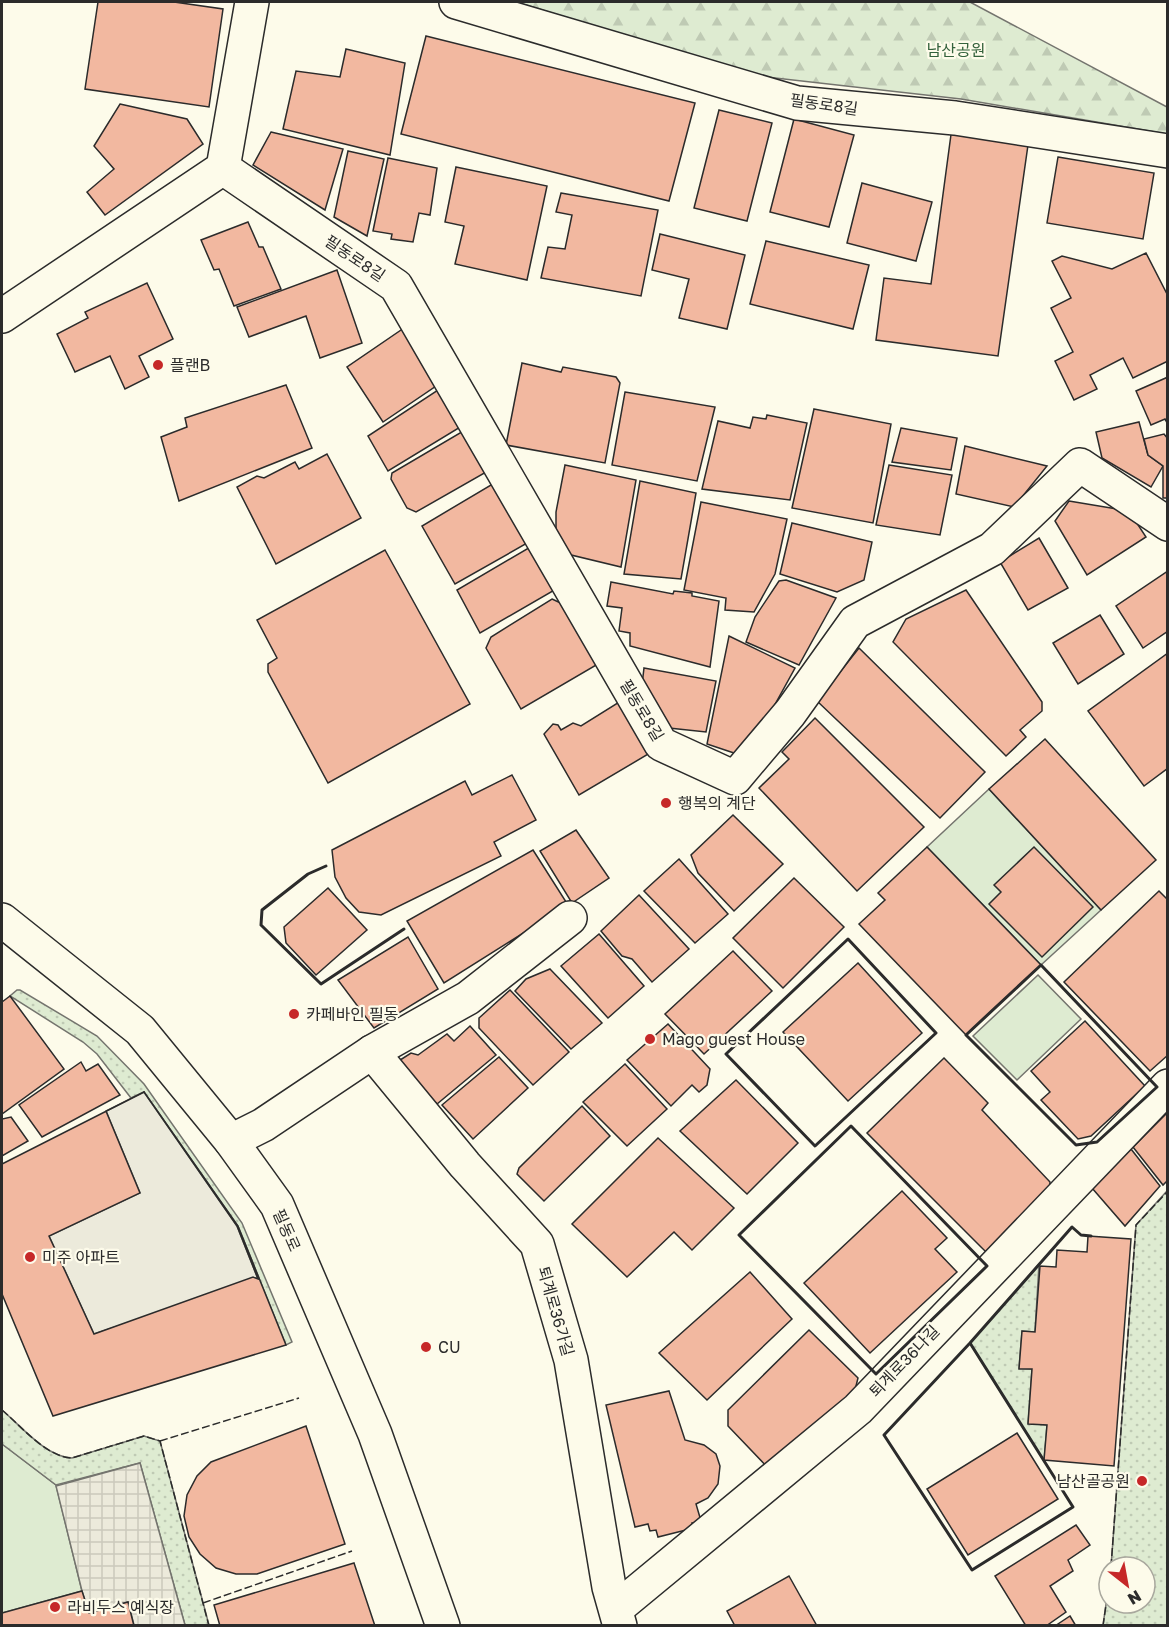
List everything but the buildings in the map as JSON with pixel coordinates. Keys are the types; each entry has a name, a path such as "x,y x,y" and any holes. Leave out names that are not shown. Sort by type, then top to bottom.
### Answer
{"street":[{"path":"2,316 223,168 252,2"},
{"name":"필동로8길","path":"456,2 797,103 955,118 1167,151"},
{"name":"필동로8길","path":"223,168 396,286 661,744 735,778 790,714 855,622 992,549 1080,465 1167,524"},
{"path":"231,1141 263,1125 372,1052 468,998 570,918"},
{"name":"필동로","path":"2,920 140,1030 231,1141 277,1205 375,1434 443,1626"},
{"name":"퇴계로36가길","path":"372,1052 465,1165 537,1244 571,1360 609,1587 618,1617"},
{"name":"퇴계로36나길","path":"618,1617 858,1409 1167,1086"}],"green space":[{"name":"남산공원","path":"516,2 970,2 1167,107 1167,134 961,99 757,76"},
{"path":"989,789 1101,910 1041,965 927,847"},
{"path":"1038,975 1081,1019 1017,1080 973,1036"},
{"path":"17,990 97,1036 144,1084 242,1223 292,1342 286,1345 238,1226 144,1092 131,1098 97,1054 83,1042 10,996"},
{"name":"남산골공원","path":"1167,1191 1167,1625 1103,1625 1104,1615 1157,1615 1157,1555 1112,1555 1136,1225"},
{"path":"1039,1264 1035,1332 1022,1331 1019,1368 1032,1369 1028,1423 1047,1425 1044,1461 970,1343"},
{"path":"2,1410 43,1447 72,1458 144,1436 160,1441 209,1625 185,1625 140,1463 56,1485 2,1444"},
{"path":"2,1444 56,1485 82,1591 2,1613"}],"shaded area":[{"path":"144,1092 237,1226 258,1279 94,1334 49,1236 140,1193 106,1111"},
{"path":"140,1463 185,1625 134,1625 128,1602 89,1613 82,1591 56,1486"}],"fence":[{"path":"1112,1555 1136,1225 1168,1191"},
{"path":"160,1441 299,1398"},
{"path":"2,1410 43,1447 72,1458 144,1436 160,1441 209,1626"},
{"path":"203,1603 352,1551"},
{"path":"1103,1626 1105,1615"}],"wall":[{"path":"326,866 308,874 262,910 261,925 321,984 404,929"},
{"path":"848,939 936,1033 815,1146 726,1054 848,939"},
{"path":"1041,965 1157,1087 1097,1142 1076,1145 966,1035 1041,965"},
{"path":"851,1126 987,1266 876,1374 739,1235 851,1126"},
{"path":"970,1343 1073,1507 972,1570 884,1435 970,1343 1072,1227 1081,1235 1091,1236"}],"place":[{"name":"플랜B","path":"158,365"},
{"name":"행복의 계단","path":"666,803"},
{"name":"카페바인 필동","path":"294,1014"},
{"name":"Mago guest House","path":"650,1039"},
{"name":"미주 아파트","path":"30,1257"},
{"name":"CU","path":"426,1347"},
{"name":"남산골공원","path":"1142,1481"},
{"name":"라비두스 예식장","path":"55,1607"}]}
